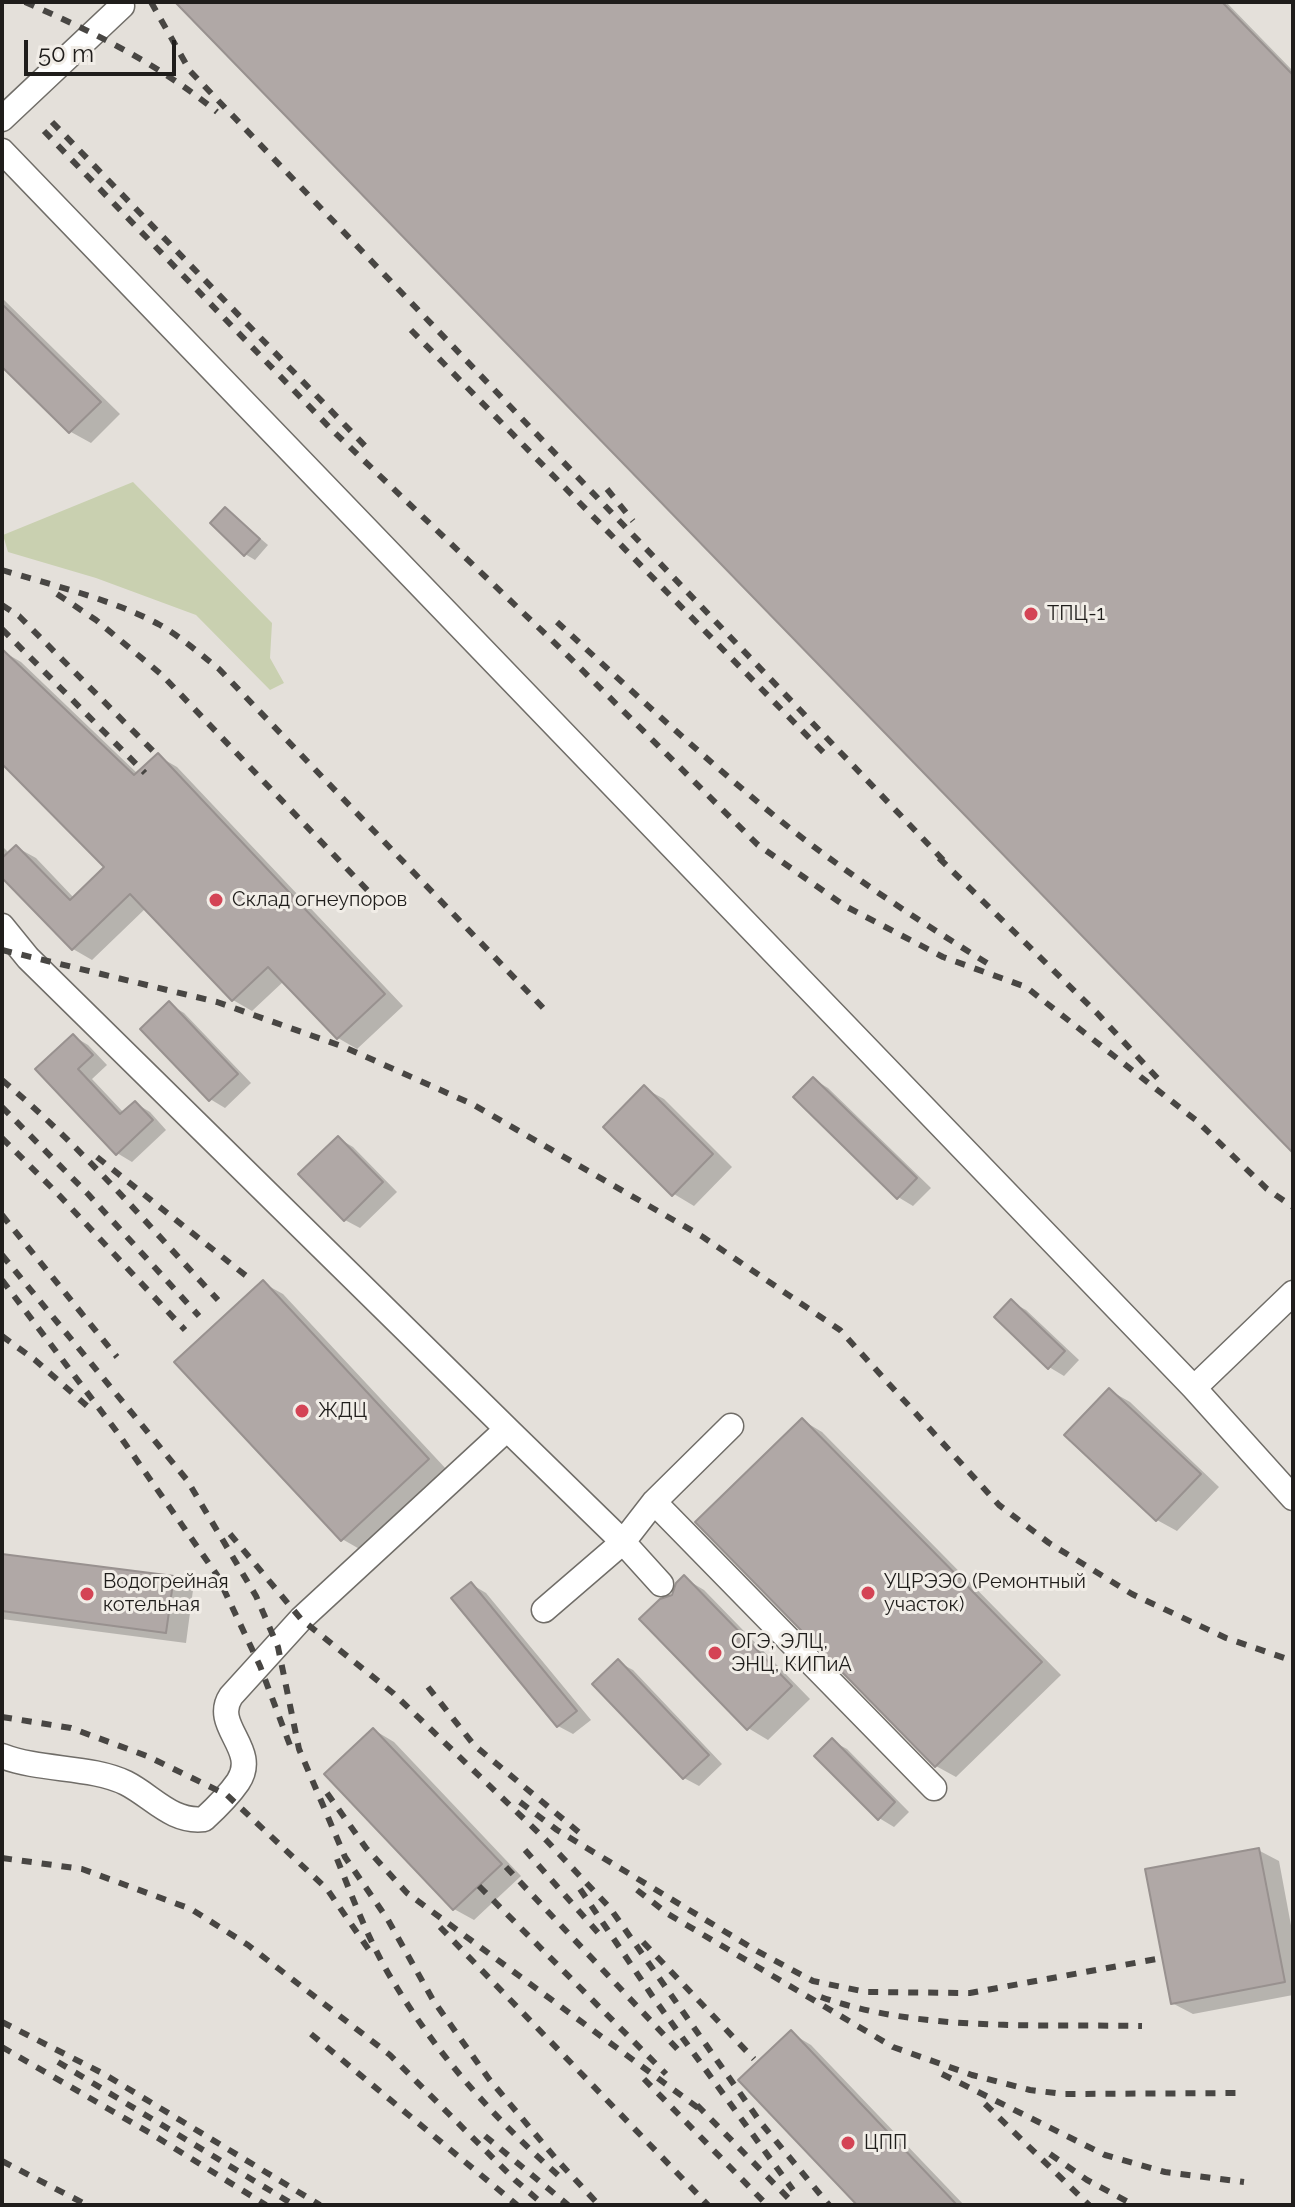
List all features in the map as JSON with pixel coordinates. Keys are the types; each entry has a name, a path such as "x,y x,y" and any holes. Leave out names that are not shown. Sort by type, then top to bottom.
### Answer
{"street":[{"path":"2,119 122,6"},
{"path":"3,155 1194,1388 1293,1498"},
{"path":"2,926 28,958 623,1542 661,1584"},
{"path":"1194,1388 1293,1293"},
{"path":"544,1610 623,1542 654,1502 731,1426"},
{"path":"2,1756 40,1767 117,1780 183,1819 204,1819 239,1781 243,1770 245,1758 241,1745 225,1717 224,1709 231,1696 301,1619 507,1429"},
{"path":"654,1502 934,1788"}],"green space":[{"path":"133,482 272,623 270,658 284,683 270,690 196,615 96,578 8,552 3,535"}],"building":[{"name":"ТПЦ-1","path":"175,2 1222,2 1293,75 1293,1153"},
{"path":"2,304 101,402 69,433 2,367"},
{"path":"225,507 260,539 244,556 210,523"},
{"name":"Склад огнеупоров","path":"2,649 134,775 158,753 385,994 337,1039 268,967 232,1001 130,894 72,950 2,878 2,858 16,845 70,900 104,867 2,764"},
{"path":"169,1001 238,1074 209,1101 140,1029"},
{"path":"73,1034 93,1055 78,1069 120,1114 135,1101 153,1120 116,1155 35,1069"},
{"path":"813,1077 917,1178 897,1199 793,1097"},
{"path":"644,1085 713,1154 672,1196 603,1127"},
{"path":"338,1136 383,1182 344,1221 298,1174"},
{"name":"ЖДЦ","path":"263,1280 429,1459 341,1541 174,1362"},
{"path":"1011,1299 1065,1351 1048,1369 994,1317"},
{"path":"1109,1388 1201,1474 1156,1521 1064,1435"},
{"name":"УЦРЭЭО (Ремонтный участок)","path":"802,1418 1042,1662 935,1767 695,1522"},
{"name":"Водогрейная котельная","path":"2,1554 174,1576 166,1633 2,1611"},
{"name":"ОГЭ, ЭЛЦ, ЭНЦ, КИПиА","path":"684,1575 792,1686 747,1730 639,1619 660,1599 672,1595 676,1583"},
{"path":"471,1582 577,1711 557,1727 451,1598"},
{"path":"618,1659 709,1755 683,1779 592,1684"},
{"path":"373,1728 502,1864 453,1910 324,1774"},
{"path":"832,1738 895,1802 878,1820 814,1756"},
{"path":"1259,1848 1285,1982 1171,2004 1145,1869"},
{"name":"ЦПП","path":"791,2030 957,2205 857,2205 738,2080"}],"railway":[{"path":"25,2 125,50 217,112"},
{"path":"151,2 190,71 948,865"},
{"path":"52,122 369,450"},
{"path":"44,131 332,430 561,649 758,845 845,906 943,957 1026,987 1197,1121 1267,1189 1293,1207"},
{"path":"411,330 824,753"},
{"path":"607,489 633,521"},
{"path":"2,570 142,616 175,635 219,669 548,1013"},
{"path":"57,594 96,620 162,675 374,897"},
{"path":"2,605 19,616 159,757"},
{"path":"557,622 686,740 792,830 877,892 995,968"},
{"path":"2,629 145,773"},
{"path":"939,858 1097,1013 1161,1082"},
{"path":"2,950 217,1002 344,1047 472,1104 703,1237 840,1330 999,1505 1049,1543 1132,1594 1226,1638 1293,1661"},
{"path":"2,1080 87,1159 218,1300"},
{"path":"2,1107 88,1194 199,1316"},
{"path":"2,1138 185,1330"},
{"path":"97,1157 250,1279"},
{"path":"2,1215 117,1357"},
{"path":"2,1255 187,1480 256,1596 278,1647 299,1749 345,1857 388,1920 433,2000 489,2079 599,2205"},
{"path":"2,1280 117,1432 217,1575 260,1666 291,1748"},
{"path":"2,1336 35,1360 87,1406"},
{"path":"230,1534 301,1619 393,1693 546,1840 610,1908 761,2123 829,2205"},
{"path":"428,1687 474,1745 581,1834"},
{"path":"2,1717 71,1728 147,1756 227,1795 327,1889 369,1950"},
{"path":"327,1793 366,1848 407,1893 705,2113"},
{"path":"520,1802 557,1830 757,1951 813,1981 866,1992 970,1993 1162,1958"},
{"path":"525,1850 601,1936"},
{"path":"2,1858 82,1869 191,1909 248,1945 390,2055 544,2205"},
{"path":"337,1859 379,1956 431,2038 470,2087 559,2176"},
{"path":"506,1867 682,2054"},
{"path":"479,1886 666,2074"},
{"path":"580,1889 655,2000 793,2190"},
{"path":"637,1890 668,1914 893,2047 972,2075 1030,2090 1063,2094 1243,2093"},
{"path":"440,1927 708,2205"},
{"path":"643,1942 754,2059"},
{"path":"821,1997 859,2008 938,2021 1142,2026"},
{"path":"2,2022 104,2074 320,2205"},
{"path":"311,2034 517,2205"},
{"path":"2,2047 266,2205"},
{"path":"58,2062 294,2205"},
{"path":"942,2074 1105,2155 1165,2172 1244,2182"},
{"path":"644,2079 767,2205"},
{"path":"985,2104 1089,2205"},
{"path":"697,2105 795,2205"},
{"path":"485,2136 568,2205"},
{"path":"1050,2154 1087,2180 1134,2205"},
{"path":"2,2161 87,2205"}],"place":[{"name":"ТПЦ-1","path":"1031,614"},
{"name":"Склад огнеупоров","path":"216,900"},
{"name":"ЖДЦ","path":"302,1411"},
{"name":"УЦРЭЭО (Ремонтный участок)","path":"868,1593"},
{"name":"Водогрейная котельная","path":"87,1594"},
{"name":"ОГЭ, ЭЛЦ, ЭНЦ, КИПиА","path":"715,1653"},
{"name":"ЦПП","path":"848,2143"}]}
